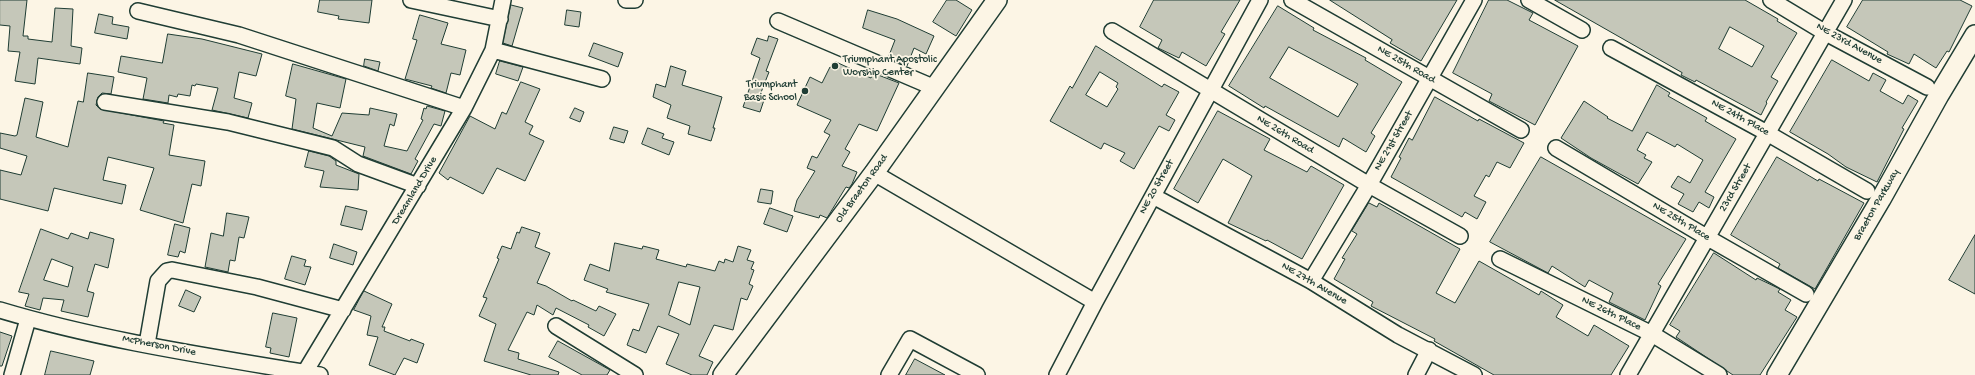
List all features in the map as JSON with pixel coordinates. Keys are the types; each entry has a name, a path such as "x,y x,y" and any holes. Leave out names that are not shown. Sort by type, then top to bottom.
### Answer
{"street":[{"path":"411,0 500,19"},
{"name":"Dreamland Drive","path":"305,372 464,108 493,50 503,0"},
{"path":"626,0 635,0"},
{"name":"NE 20 Street","path":"1057,375 1095,302 1260,0"},
{"name":"NE 25th Road","path":"1292,0 1521,130"},
{"name":"NE 21st Street","path":"1311,281 1369,185 1474,0"},
{"path":"1529,0 1582,30"},
{"name":"NE 23rd Avenue","path":"1772,0 1824,32 1927,87"},
{"name":"23rd Street","path":"1628,375 1708,238 1824,32 1844,0"},
{"name":"Old Braeton Road","path":"723,375 874,173 935,88 993,1"},
{"path":"138,11 239,35 464,108"},
{"path":"778,21 935,88"},
{"name":"NE 26th Road","path":"1112,31 1369,185 1460,236"},
{"name":"Braeton Parkway","path":"1777,375 1881,199 1939,95 1975,35"},
{"name":"NE 24th Place","path":"1610,48 1767,133 1867,191"},
{"path":"493,50 602,79"},
{"path":"105,102 228,122 333,148 358,164 418,186"},
{"name":"NE 25th Place","path":"1556,148 1806,294"},
{"path":"874,173 1095,302"},
{"name":"NE 27th Avenue","path":"1153,196 1311,281 1398,336 1429,350 1474,375"},
{"name":"NE 26th Place","path":"1500,259 1652,334 1719,375"},
{"path":"147,344 158,281 167,271 172,270 257,287 343,310"},
{"name":"McPherson Drive","path":"0,310 28,319 147,344 320,375"},
{"path":"12,375 28,319"},
{"path":"556,326 635,375"},
{"path":"889,375 910,339 977,375"},
{"path":"1416,375 1429,350"}],"building":[{"path":"0,0 27,0 23,36 28,36 28,39 52,42 55,8 73,9 71,46 82,48 80,64 38,58 35,84 15,81 20,52 8,51 10,26 0,25"},
{"path":"320,0 372,0 369,23 338,19 339,16 318,12"},
{"path":"947,0 956,0 972,10 956,36 933,22"},
{"path":"1154,0 1240,0 1221,32 1225,34 1206,66 1182,52 1179,58 1158,48 1162,40 1140,27"},
{"path":"1330,0 1457,0 1421,61 1390,43 1392,40"},
{"path":"1489,0 1507,0 1533,13 1529,20 1578,46 1535,125 1489,101 1492,94 1453,73"},
{"path":"1555,0 1745,0 1778,19 1777,21 1797,33 1771,77 1778,81 1766,102 1767,103 1761,115 1696,80 1695,82 1681,75 1682,73","holes":["1730,27 1764,46 1752,67 1719,49"]},
{"path":"1863,0 1960,0 1972,6 1949,52 1947,51 1936,68 1914,54 1909,64 1887,54 1888,52 1847,27"},
{"path":"511,5 523,8 512,46 503,43"},
{"path":"1278,6 1314,28 1313,30 1366,58 1365,60 1402,82 1371,133 1375,136 1366,152 1343,138 1339,147 1265,106 1264,108 1229,86","holes":["1289,47 1358,84 1338,117 1270,78"]},
{"path":"567,10 581,12 579,27 565,25"},
{"path":"868,10 897,19 934,36 926,54 914,48 907,66 888,58 895,40 863,28"},
{"path":"99,14 113,17 112,24 129,27 127,39 95,33"},
{"path":"420,15 448,23 441,44 466,50 460,75 451,73 446,93 431,88 432,86 405,79 417,40 413,39"},
{"path":"168,34 202,39 262,54 256,76 239,72 234,98 252,103 248,118 212,110 218,88 196,84 195,86 192,85 190,96 178,94 177,97 169,95 168,103 143,99 147,78 118,72 121,56 162,63"},
{"path":"769,36 778,39 766,71 769,72 760,95 765,97 760,112 743,107 760,58 751,54 757,38 767,41"},
{"path":"594,43 623,53 618,67 589,56"},
{"path":"1096,46 1162,87 1164,84 1179,92 1166,115 1175,120 1169,131 1159,126 1134,169 1120,161 1125,153 1104,143 1101,149 1050,121 1070,86 1072,88","holes":["1100,72 1118,83 1116,87 1118,89 1107,107 1086,95"]},
{"path":"365,59 380,62 378,71 364,66"},
{"path":"1832,60 1869,81 1873,73 1886,80 1880,91 1903,104 1908,95 1918,101 1902,128 1904,129 1877,182 1846,167 1828,154 1790,132"},
{"path":"500,61 523,67 518,81 496,74"},
{"path":"836,62 871,78 873,73 899,83 877,131 859,124 845,149 850,152 842,166 857,172 852,184 849,188 846,187 827,218 820,215 819,218 794,211 797,200 815,171 807,168 812,156 817,158 830,135 824,132 831,120 797,105 810,77 822,83 830,67 834,68"},
{"path":"293,64 346,79 340,108 317,103 313,128 332,136 342,113 369,115 370,108 397,114 394,126 390,124 384,146 407,151 423,120 421,119 424,108 426,109 427,106 445,111 441,126 434,124 415,159 418,161 411,174 363,156 365,147 292,129 296,99 286,96"},
{"path":"671,66 686,71 682,85 722,97 713,128 715,128 711,141 688,134 690,126 667,118 671,105 653,97 656,84 665,87"},
{"path":"88,73 114,77 111,94 102,93 98,97 96,105 100,109 164,121 163,123 174,125 169,155 205,161 201,186 192,184 183,223 140,210 154,168 108,157 103,180 126,185 122,204 54,188 48,211 0,199 0,170 21,175 27,156 0,148 0,133 15,136 17,135 25,98 43,102 36,137 68,147 78,101 83,102"},
{"path":"521,82 540,89 525,122 533,126 529,134 544,141 525,181 497,168 483,194 450,177 448,180 439,173 470,116 495,129 502,112 506,114"},
{"path":"1657,85 1670,93 1668,96 1707,118 1705,121 1736,139 1705,192 1714,197 1709,208 1699,202 1693,212 1678,204 1684,194 1671,187 1678,176 1690,183 1703,160 1677,144 1675,147 1647,132 1637,150 1646,155 1644,158 1652,162 1638,184 1591,158 1561,138 1584,101 1608,117 1607,118 1632,131"},
{"path":"1435,97 1478,121 1479,119 1524,143 1510,168 1497,162 1489,177 1486,175 1474,196 1486,202 1477,219 1465,212 1462,217 1391,177 1409,138 1412,140"},
{"path":"575,108 584,112 580,122 570,118"},
{"path":"1218,111 1270,139 1264,150 1307,172 1311,166 1344,185 1302,259 1267,240 1266,241 1228,223 1252,176 1223,159 1198,203 1174,189"},
{"path":"614,127 628,131 624,143 610,139"},
{"path":"648,128 664,134 662,138 674,142 669,155 642,144"},
{"path":"309,151 329,156 336,161 336,165 359,174 358,190 320,187 324,171 305,167"},
{"path":"1541,157 1686,239 1658,284 1661,286 1645,320 1609,302 1613,293 1589,280 1585,287 1552,266 1548,273 1490,242"},
{"path":"1777,157 1818,181 1819,179 1864,203 1815,289 1778,268 1780,264 1731,235"},
{"path":"761,189 773,191 771,204 758,202"},
{"path":"1369,203 1377,207 1379,203 1460,249 1436,293 1455,303 1479,261 1539,295 1541,291 1563,305 1556,317 1588,336 1594,325 1629,346 1611,375 1494,375 1434,341 1435,339 1371,306 1373,302 1334,279 1345,259 1342,258 1357,234 1352,231"},
{"path":"346,206 367,211 362,230 341,225"},
{"path":"770,208 793,216 787,232 764,224"},
{"path":"227,213 249,217 244,238 239,237 235,261 230,260 228,272 205,267 211,233 223,236"},
{"path":"175,224 190,228 185,253 180,251 178,257 168,255"},
{"path":"522,227 540,233 535,247 550,253 537,283 546,286 572,301 573,300 596,311 599,306 616,314 604,336 588,327 589,325 556,308 553,315 537,305 534,315 527,312 508,350 519,353 518,359 559,372 558,375 531,375 484,361 496,324 479,316 487,298 483,297 499,259 497,258 502,246 511,249 517,232 519,233"},
{"path":"41,229 68,239 71,233 88,239 90,232 114,239 108,268 95,264 87,291 94,293 88,317 61,311 64,300 43,298 40,310 25,306 29,294 19,292","holes":["52,259 73,267 68,287 44,280"]},
{"path":"1975,235 1975,294 1949,280"},
{"path":"615,243 642,249 643,246 659,250 656,259 686,267 687,264 715,271 719,261 724,263 725,259 733,262 738,246 751,250 747,260 754,262 751,269 754,270 749,284 753,286 747,300 741,298 733,330 714,325 699,356 713,362 707,375 692,375 666,364 679,334 658,326 646,353 627,345 633,329 639,331 649,304 606,292 608,289 584,280 590,264 609,271","holes":["679,282 700,287 690,325 669,315"]},
{"path":"334,244 357,252 353,265 330,258"},
{"path":"1714,253 1756,280 1757,278 1780,289 1778,292 1791,300 1785,310 1797,317 1760,375 1733,375 1676,337 1680,331 1670,325"},
{"path":"292,256 306,260 304,266 311,267 305,285 285,279"},
{"path":"186,290 201,297 194,312 179,306"},
{"path":"364,291 392,304 382,327 385,327 384,331 410,341 411,339 424,344 417,363 404,358 395,375 369,365 378,337 367,335 371,316 354,310"},
{"path":"273,313 297,318 289,357 270,353 271,348 266,347"},
{"path":"0,332 12,336 2,366 0,366"},
{"path":"558,341 610,370 607,375 582,375 549,357"},
{"path":"51,351 94,361 90,375 45,375"},
{"path":"915,359 945,375 906,375"}],"place":[{"name":"Triumphant Apostolic Worship Center","path":"835,66"},
{"name":"Triumphant Basic School","path":"805,91"}]}
